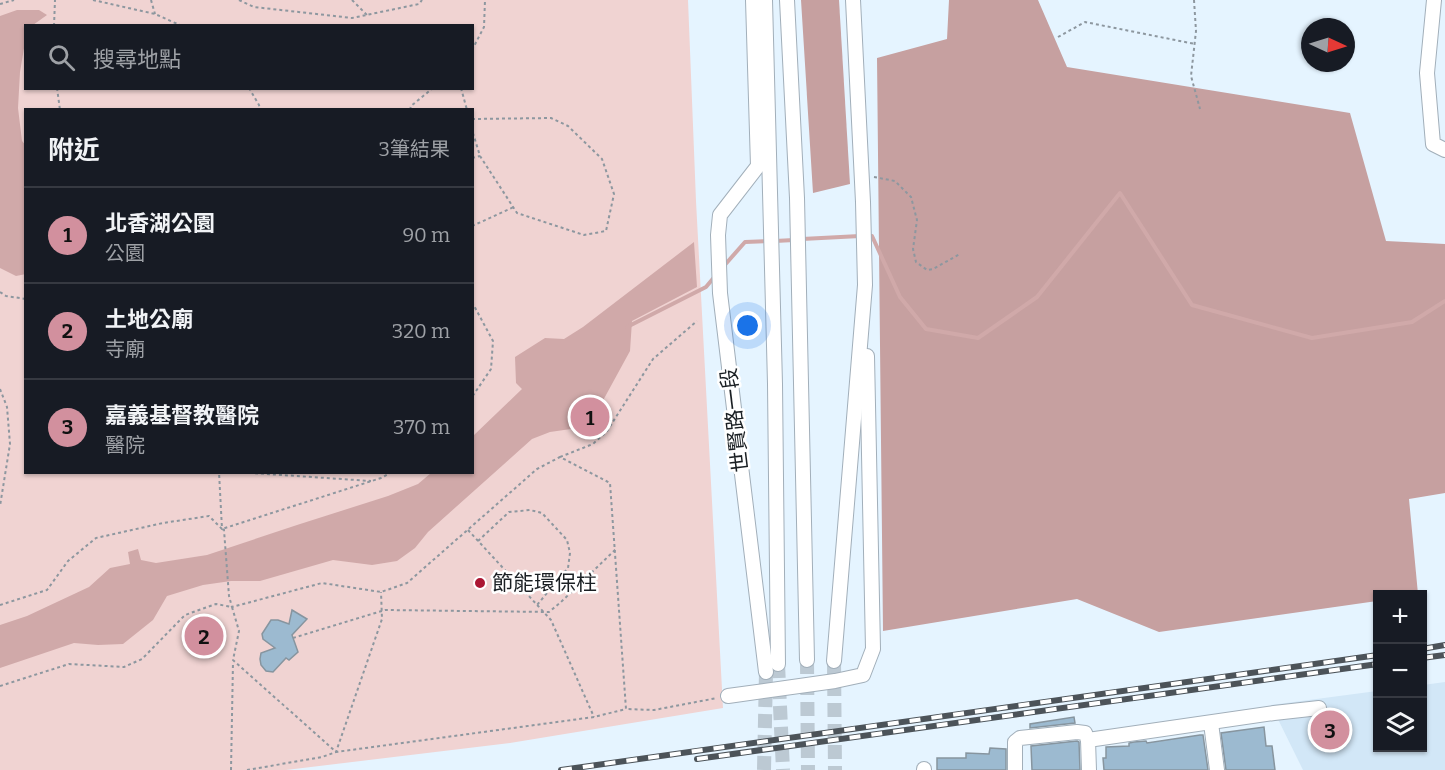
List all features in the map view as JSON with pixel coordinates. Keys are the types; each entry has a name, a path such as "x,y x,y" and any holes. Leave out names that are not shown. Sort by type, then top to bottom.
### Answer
{"street":[{"name":"世賢路一段","path":"753,0 758,166 720,215 718,235 720,293 766,672"},
{"name":"世賢路一段","path":"765,0 778,664"},
{"path":"787,0 797,198 807,660"},
{"path":"834,661 866,270 853,0"},
{"path":"1434,0 1427,74 1433,144 1445,150"},
{"path":"728,696 863,675 873,649 865,285"},
{"path":"1088,740 1319,708"},
{"path":"1211,723 1217,770"},
{"path":"1015,770 1015,742 1020,738 1077,732 1084,733 1088,740 1089,770"}],"path":[{"path":"0,4 14,0"},
{"path":"54,24 55,0"},
{"path":"93,0 155,14 178,24"},
{"path":"151,0 155,14"},
{"path":"239,0 254,7 352,18 419,4 422,0"},
{"path":"352,0 367,15"},
{"path":"474,47 484,27 485,0"},
{"path":"1194,0 1196,31 1191,76 1200,109"},
{"path":"1058,37 1085,22 1195,44"},
{"path":"57,90 60,108"},
{"path":"250,90 260,108"},
{"path":"410,108 431,90"},
{"path":"462,90 466,108"},
{"path":"474,119 551,118 568,126 602,159 614,194 606,231 584,235 518,213 480,156 474,136"},
{"path":"474,158 480,156"},
{"path":"862,176 895,181 911,196 917,220 913,249 916,262 927,270 933,269 960,254"},
{"path":"474,225 514,207"},
{"path":"0,292 6,296 24,299"},
{"path":"474,306 493,341 491,369 474,394"},
{"path":"0,686 69,664 124,667 142,659 185,615 216,604 232,607 322,583 381,592 407,582 537,469 592,444 607,431 653,359 697,321"},
{"path":"0,389 7,407 10,444 0,506"},
{"path":"560,457 610,483 626,709"},
{"path":"219,474 222,529"},
{"path":"267,474 373,481"},
{"path":"222,529 373,481 388,474"},
{"path":"478,541 509,512 530,510 542,513 567,540 570,553 568,568 537,605"},
{"path":"0,605 47,590 68,561 96,538 163,523 208,516 224,530 229,596 239,631 233,660 231,770"},
{"path":"468,530 551,620 594,717"},
{"path":"293,638 385,609 549,612 616,549"},
{"path":"336,752 382,619 381,592"},
{"path":"233,660 336,752"},
{"path":"247,770 322,757 336,752 594,717 626,709 654,710 728,696"}],"shaded area":[{"path":"0,0 688,0 696,201 723,708 510,743 286,770 0,770"},
{"path":"801,0 839,0 850,184 813,193"},
{"path":"949,0 1038,0 1067,67 1350,113 1386,241 1445,244 1445,493 1409,499 1418,590 1373,590 1373,602 1159,632 1077,599 883,631 877,58 947,39"},
{"path":"17,10 39,10 47,15 34,24 24,24 18,108 24,144 24,274 16,276 0,268 0,16"},
{"path":"694,242 697,287 632,321 630,351 594,417 578,428 550,432 532,439 428,532 415,548 397,561 372,565 333,560 260,581 231,581 203,585 167,596 153,620 123,644 74,643 0,668 0,625 27,616 89,587 110,568 130,564 128,552 138,549 141,560 156,563 207,555 388,496 418,484 430,474 474,474 474,435 522,389 516,383 515,357 545,338 564,339"},
{"path":"1445,682 1445,770 1303,770 1271,705 1373,692 1373,752 1427,752 1427,684"}],"building":[{"path":"292,610 307,619 292,635 298,652 289,660 286,658 273,672 266,671 261,665 261,653 275,648 263,639 262,634 271,620 289,624"},
{"path":"1074,717 1075,723 1030,728 1030,724"},
{"path":"1264,727 1266,746 1272,746 1275,770 1226,770 1221,733"},
{"path":"1203,735 1208,770 1104,770 1103,758 1106,758 1106,747 1129,746 1129,743 1134,742 1146,741 1147,743"},
{"path":"1079,742 1080,770 1032,770 1031,746"},
{"path":"990,748 1006,749 1006,770 937,770 937,758 966,758 966,753 989,754"}],"waterway":[{"path":"868,236 872,236 900,297 926,329 978,338 1037,297 1120,193 1192,305 1312,338 1412,322 1445,301"},
{"path":"802,239 860,236"},
{"path":"775,241 794,240"},
{"path":"723,267 745,242 767,241"},
{"path":"627,327 706,287 716,275"}],"tunnel":[{"path":"807,660 808,770"},
{"path":"834,661 835,770"},
{"path":"778,664 783,770"},
{"path":"764,770 766,672"}],"railway":[{"path":"1427,648 1445,645"},
{"path":"1427,657 1445,655"},
{"path":"561,770 1373,656"},
{"path":"697,759 1373,665"}],"place":[{"name":"北香湖公園","path":"590,417"},
{"name":"節能環保柱","path":"480,583"},
{"name":"土地公廟","path":"204,636"},
{"name":"嘉義基督教醫院","path":"1330,730"}]}
